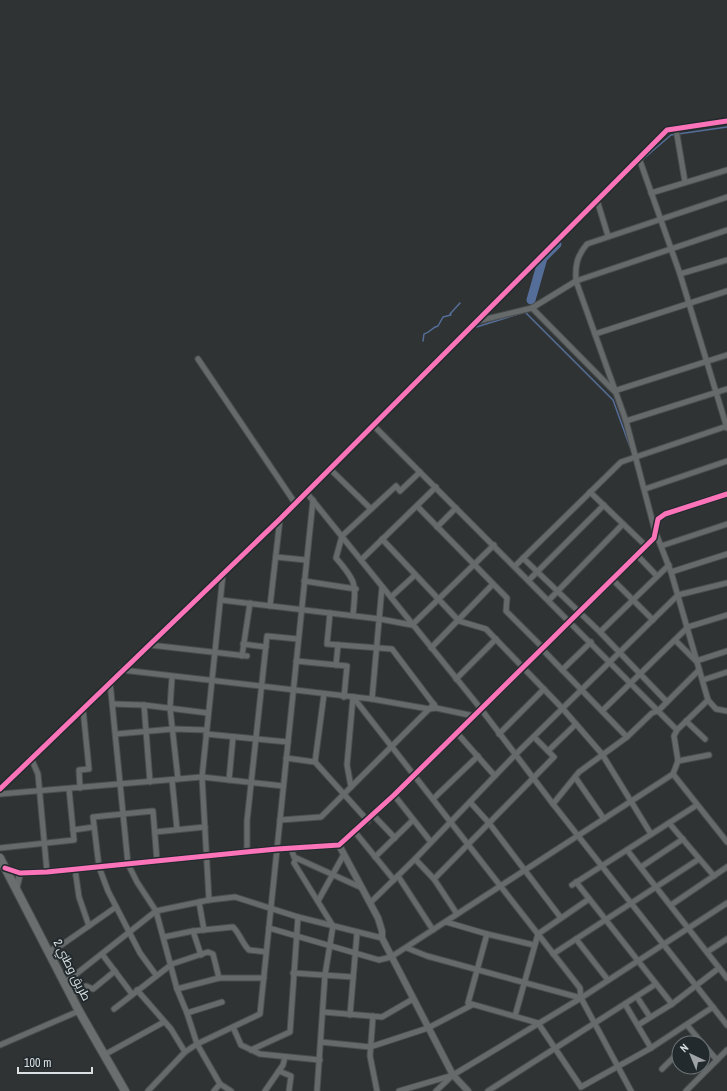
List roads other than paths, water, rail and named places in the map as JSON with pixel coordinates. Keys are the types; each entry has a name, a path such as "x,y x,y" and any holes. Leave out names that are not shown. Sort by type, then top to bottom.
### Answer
{"highway":[{"name":"طريق وطني 2","path":"0,858 80,1011 125,1091"}],"street":[{"path":"0,789 330,469 667,130 676,133 727,121"},
{"path":"676,133 685,182"},
{"path":"515,566 620,462 727,427 715,393 680,274 639,158"},
{"path":"651,193 727,170"},
{"path":"727,197 586,244 579,254 575,268 576,280 614,391 626,421 656,531 672,572 708,700 716,709 727,711"},
{"path":"597,200 608,236"},
{"path":"477,321 532,308 576,280 727,230"},
{"path":"680,274 727,260"},
{"path":"595,334 727,291"},
{"path":"532,308 614,391"},
{"path":"614,391 727,355"},
{"path":"198,359 295,503"},
{"path":"626,421 727,389"},
{"path":"373,425 591,642 677,730"},
{"path":"645,489 727,461"},
{"path":"330,469 371,509"},
{"path":"353,615 356,589 349,574 336,558 342,536 396,486 400,491 420,472"},
{"path":"360,560 436,487"},
{"path":"306,492 481,709 553,804 727,1025"},
{"path":"590,492 646,546"},
{"path":"5,868 20,873 47,872 208,855 339,845 368,821 654,538 658,519 665,514 727,494"},
{"path":"148,1091 185,1052 197,1044 260,1014 312,500"},
{"path":"529,580 604,505"},
{"path":"416,506 507,598 506,611 627,737"},
{"path":"437,527 456,508"},
{"path":"270,606 280,518"},
{"path":"549,600 623,524"},
{"path":"661,546 727,524"},
{"path":"382,539 459,621 486,629 563,709 602,754 651,834"},
{"path":"412,625 494,545"},
{"path":"672,572 727,554"},
{"path":"637,555 657,576"},
{"path":"276,557 306,560"},
{"path":"523,558 600,632 667,702"},
{"path":"600,632 669,565"},
{"path":"209,900 208,855 202,777 223,574"},
{"path":"391,597 415,575"},
{"path":"612,579 653,620"},
{"path":"304,581 356,589"},
{"path":"370,903 415,859 515,755 678,595 727,583"},
{"path":"432,648 493,584"},
{"path":"372,699 382,587"},
{"path":"221,600 353,615 412,625"},
{"path":"150,645 244,656 243,644 250,603"},
{"path":"330,613 327,644 392,649 435,706 474,716"},
{"path":"602,711 688,627 727,615"},
{"path":"247,852 247,820 267,636 298,639"},
{"path":"456,679 496,639"},
{"path":"675,640 696,661"},
{"path":"562,670 591,642"},
{"path":"243,644 266,647"},
{"path":"336,665 338,644"},
{"path":"696,661 727,651"},
{"path":"296,660 348,666 344,697"},
{"path":"122,670 262,688 372,699 429,709"},
{"path":"553,804 579,772 627,737 652,713 667,702 700,670"},
{"path":"703,680 727,672"},
{"path":"172,677 170,708 178,779"},
{"path":"110,682 128,864 137,882 156,911 172,964 177,989 197,1044 220,1084 231,1091"},
{"path":"499,734 544,689"},
{"path":"315,762 324,694"},
{"path":"353,697 580,988 581,998 631,1091"},
{"path":"351,787 347,765 353,697"},
{"path":"269,928 356,952 379,960 392,957 673,774 678,761 674,736 686,720 708,700"},
{"path":"113,704 144,705 208,713"},
{"path":"144,705 150,782"},
{"path":"280,820 321,817 429,709 435,706"},
{"path":"80,788 79,770 89,769 83,709"},
{"path":"686,720 705,739"},
{"path":"548,751 576,724"},
{"path":"116,734 173,729 206,732 233,737 288,742"},
{"path":"457,733 495,776"},
{"path":"229,780 233,737"},
{"path":"434,879 554,757 534,737"},
{"path":"678,761 709,755"},
{"path":"433,799 478,756"},
{"path":"31,758 38,774 47,872"},
{"path":"286,758 315,762 368,821"},
{"path":"673,774 727,842"},
{"path":"0,794 202,777 283,786"},
{"path":"575,777 604,819"},
{"path":"172,780 178,829"},
{"path":"0,848 74,840 69,789"},
{"path":"394,795 431,842"},
{"path":"470,802 489,823 560,918"},
{"path":"672,1004 589,899 574,884 697,805"},
{"path":"156,975 140,953 108,891 99,867 94,817 153,811 158,861"},
{"path":"373,815 395,838"},
{"path":"375,857 413,820"},
{"path":"669,823 714,876"},
{"path":"155,832 205,826"},
{"path":"73,830 94,827"},
{"path":"355,832 375,857 396,878 433,930"},
{"path":"641,867 683,839"},
{"path":"339,845 343,856 381,925 382,938 428,1028 453,1075 468,1091"},
{"path":"291,848 292,854 296,858 360,887"},
{"path":"628,850 727,978"},
{"path":"318,901 343,856"},
{"path":"296,858 294,863 333,926 325,975 317,1091"},
{"path":"553,954 699,858"},
{"path":"415,859 434,879 457,914"},
{"path":"671,905 727,867"},
{"path":"75,869 79,897 89,926"},
{"path":"16,890 20,873"},
{"path":"66,982 102,954 128,931 156,911 209,900 235,898 298,917 382,938"},
{"path":"515,1016 538,934 589,899"},
{"path":"199,902 204,930"},
{"path":"436,1091 453,1075 581,998 727,903"},
{"path":"49,951 63,944 116,907"},
{"path":"251,1050 290,1032 298,917"},
{"path":"446,922 534,945"},
{"path":"164,937 193,931 233,927 238,932 242,944 249,950 266,952"},
{"path":"193,931 201,955"},
{"path":"350,1015 357,932"},
{"path":"488,934 468,1004 538,1023 581,1087 651,1048 713,1007"},
{"path":"576,939 608,980"},
{"path":"707,952 727,939"},
{"path":"407,948 427,956 477,969 524,984 581,998"},
{"path":"114,1009 172,964 208,952 212,953 219,978"},
{"path":"102,954 132,994"},
{"path":"638,1025 672,1004 719,968"},
{"path":"72,995 86,986 93,989 115,971"},
{"path":"293,973 353,976"},
{"path":"177,989 219,978 264,978"},
{"path":"488,1091 656,984"},
{"path":"137,990 164,1022 185,1052"},
{"path":"637,997 650,1017"},
{"path":"323,1012 382,1017 413,999"},
{"path":"187,1013 222,1002"},
{"path":"625,1004 651,1048"},
{"path":"321,1042 370,1046 428,1028 472,1005"},
{"path":"0,1045 80,1011"},
{"path":"373,1016 370,1046 377,1091"},
{"path":"104,1055 164,1022"},
{"path":"687,1024 695,1035"},
{"path":"233,1027 241,1045 260,1054 320,1060"},
{"path":"686,1091 727,1050"},
{"path":"711,1054 717,1060"},
{"path":"266,1091 279,1071 285,1057"},
{"path":"662,1069 671,1060"},
{"path":"279,1071 291,1076 289,1091"},
{"path":"399,1091 453,1075"},
{"path":"214,1091 220,1084"}],"waterway":[{"path":"635,166 671,135 727,127"},
{"path":"557,244 594,207"},
{"path":"531,300 543,258 557,244"},
{"path":"423,341 424,334 438,326 443,317 451,315 450,314 460,303"},
{"path":"473,328 525,312 613,400 630,447"}]}
